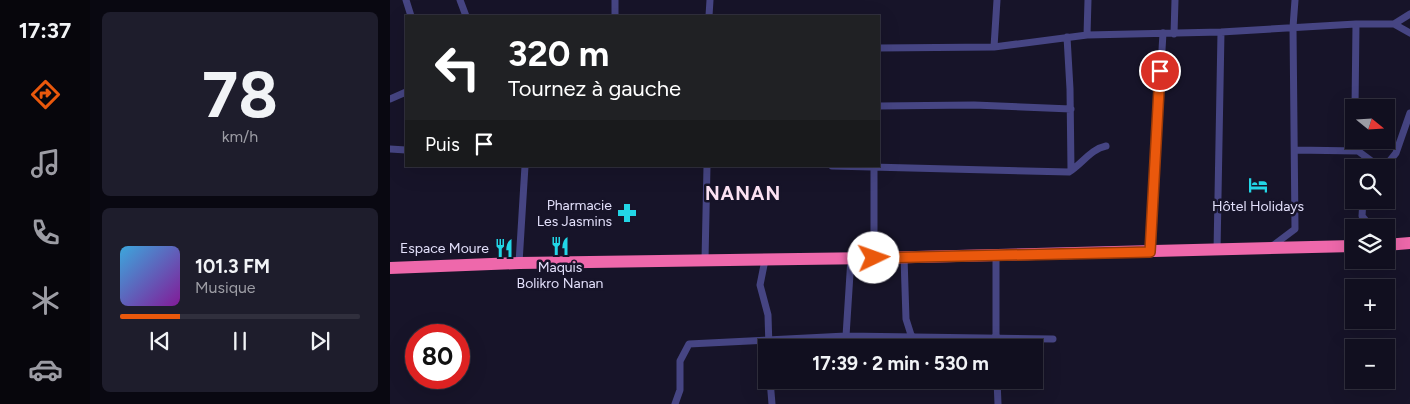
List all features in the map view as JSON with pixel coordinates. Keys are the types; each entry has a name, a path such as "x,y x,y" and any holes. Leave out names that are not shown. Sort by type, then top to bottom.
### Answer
{"highway":[{"path":"1395,243 1410,243"},
{"path":"390,268 519,263 874,258 1267,250 1345,246"}],"street":[{"path":"406,0 411,15"},
{"path":"460,0 466,15"},
{"path":"615,0 615,15"},
{"path":"709,15 710,0"},
{"path":"994,47 997,0"},
{"path":"1087,36 1088,0"},
{"path":"1174,34 1175,0"},
{"path":"1267,250 1295,229 1293,27 1295,0"},
{"path":"1394,24 1410,14"},
{"path":"880,48 994,47 1067,37 1221,32 1356,24 1394,24 1410,33"},
{"path":"1355,99 1356,24"},
{"path":"1217,251 1221,32"},
{"path":"1150,252 1163,33"},
{"path":"1067,37 1071,170"},
{"path":"390,99 405,92"},
{"path":"880,106 974,105 1070,109"},
{"path":"1391,159 1396,153 1410,113"},
{"path":"874,258 874,167 1071,170 1080,165 1096,148 1106,146"},
{"path":"390,150 405,150"},
{"path":"1295,150 1358,151 1370,159"},
{"path":"519,263 525,167"},
{"path":"705,260 707,167"},
{"path":"996,255 997,337"},
{"path":"904,257 906,319 912,338"},
{"path":"846,336 851,258"},
{"path":"765,260 760,285 768,315 768,339"},
{"path":"817,339 846,336 1053,339"},
{"path":"674,404 680,390 680,361 689,344 758,344"},
{"path":"771,389 772,404"},
{"path":"997,389 998,404"}],"place":[{"name":"Hôtel Holidays","path":"1258,185"},
{"name":"Pharmacie Les Jasmins","path":"627,213"},
{"name":"Maquis Bolikro Nanan","path":"560,246"},
{"name":"Espace Moure","path":"504,248"}],"district":[{"name":"NANAN","path":"743,193"}],"route":[{"path":"874,258 1150,252 1150,222 1160,71"}]}
